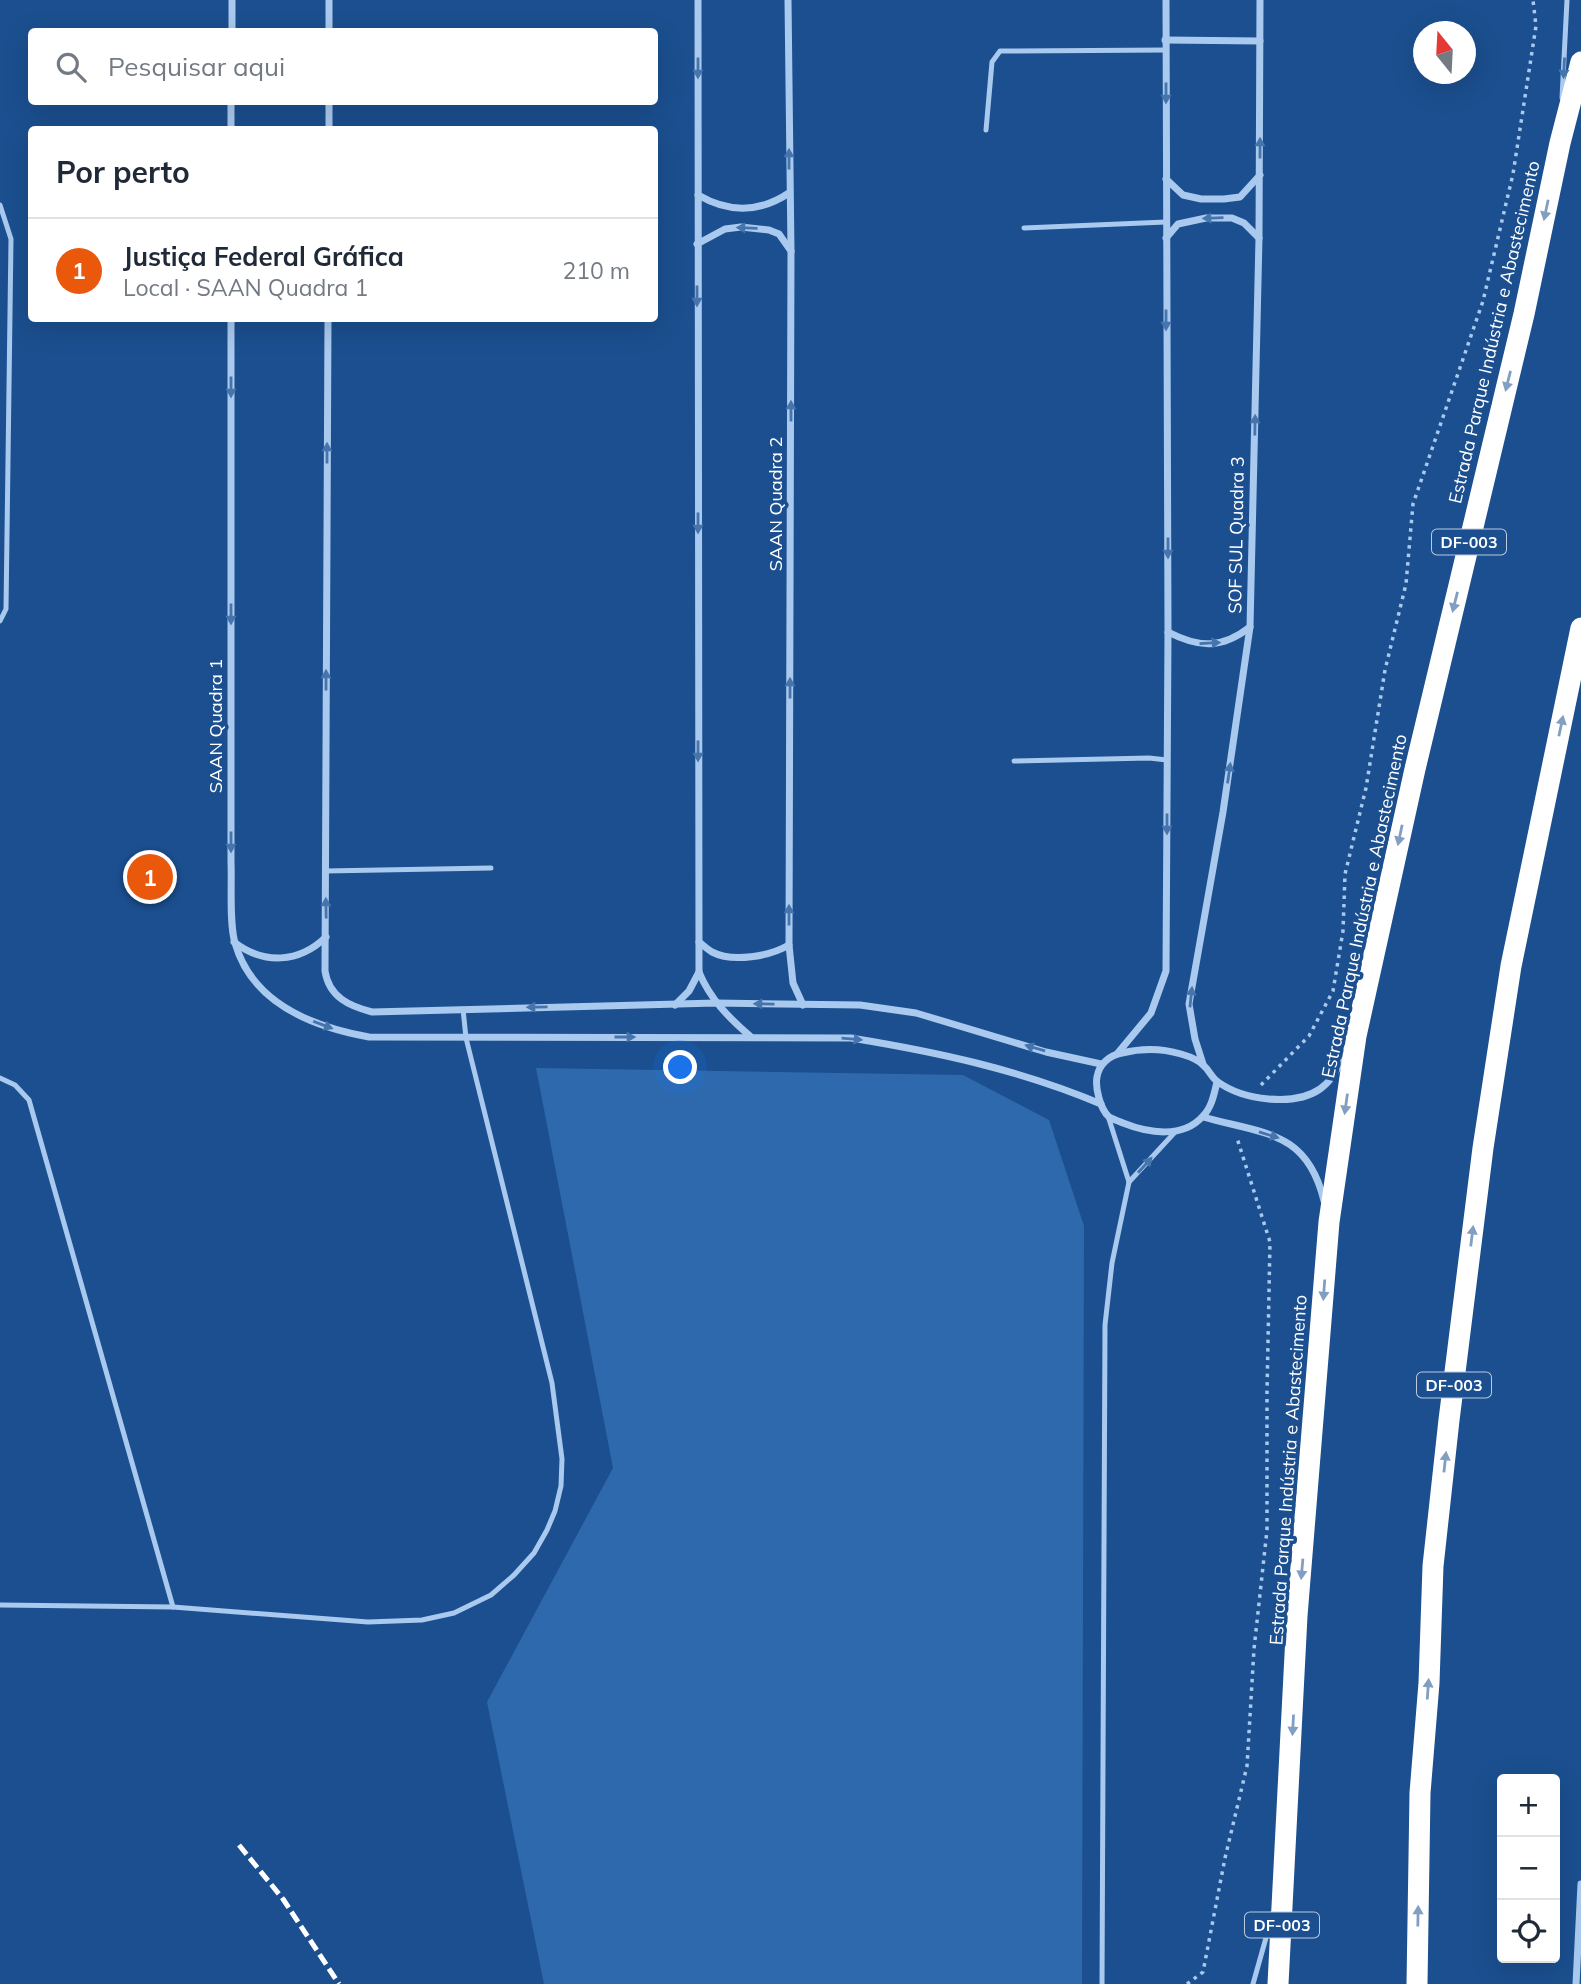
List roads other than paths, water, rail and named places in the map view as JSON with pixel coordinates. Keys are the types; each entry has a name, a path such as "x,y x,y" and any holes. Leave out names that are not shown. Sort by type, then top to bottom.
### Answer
{"highway":[{"name":"Estrada Parque Indústria e Abastecimento","path":"1279,1984 1297,1616 1329,1222 1356,1036 1415,769 1524,314 1560,143 1581,62"},
{"path":"1560,143 1581,106"},
{"name":"DF-003","path":"1417,1984 1420,1793 1429,1683 1433,1566 1449,1420 1483,1148 1511,967 1581,628"}],"street":[{"path":"232,0 232,28"},
{"path":"329,0 329,28"},
{"path":"698,0 699,972 705,988 716,1003 752,1037"},
{"name":"SAAN Quadra 2","path":"788,0 791,251 789,944 793,983 803,1005"},
{"path":"1166,0 1166,971 1151,1013 1117,1054 1101,1064 1096,1079 1101,1104 1108,1116 1135,1128 1155,1133 1176,1131 1203,1117 1212,1103 1217,1082"},
{"name":"SOF SUL Quadra 3","path":"1203,1064 1195,1039 1189,1004 1223,812 1250,627 1259,238 1260,0"},
{"path":"1166,40 1260,41"},
{"path":"231,105 231,126"},
{"path":"329,105 329,126"},
{"path":"1166,179 1183,195 1200,199 1224,199 1240,197 1260,175"},
{"path":"698,195 714,205 745,210 776,201 789,193"},
{"path":"1166,238 1178,225 1206,218 1232,218 1244,223 1259,238"},
{"path":"697,244 726,229 741,227 769,230 779,234 791,251"},
{"name":"SAAN Quadra 1","path":"231,322 231,862 234,941 252,981 268,997 326,1028 385,1039 851,1038 921,1049 986,1065 1068,1090 1101,1104"},
{"path":"328,322 326,979 338,997 349,1005 372,1012 716,1003 860,1005 916,1013 1046,1052 1101,1064"},
{"path":"1168,632 1184,641 1214,644 1236,638 1250,627"},
{"path":"234,941 249,954 280,957 309,952 327,937"},
{"path":"699,942 713,953 744,957 776,952 789,944"},
{"path":"675,1005 689,991 699,972"},
{"path":"1117,1054 1139,1049 1160,1049 1182,1054 1203,1064 1217,1082 1250,1096 1290,1099 1321,1089 1334,1075 1356,1036"},
{"path":"1203,1117 1274,1135 1292,1144 1304,1156 1321,1189 1329,1222"},
{"path":"1576,1984 1581,1884"}],"lane":[{"path":"1560,143 1567,0"},
{"path":"986,130 992,62 1000,51 1166,50"},
{"path":"0,205 11,239 6,609 0,621"},
{"path":"1024,228 1166,222"},
{"path":"1014,761 1167,760"},
{"path":"325,871 491,868"},
{"path":"0,1605 173,1607 368,1622 422,1620 454,1613 491,1595 534,1553 555,1511 561,1486 560,1433 554,1395 466,1038 463,1009"},
{"path":"0,1078 15,1085 29,1100 173,1607"},
{"path":"1102,1984 1105,1325 1112,1263 1129,1182 1108,1116"},
{"path":"1129,1182 1176,1131"},
{"path":"1254,1984 1285,1866"}],"railway":[{"path":"239,1845 283,1899 339,1984"}],"place":[{"name":"Justiça Federal Gráfica","path":"150,877"}]}
